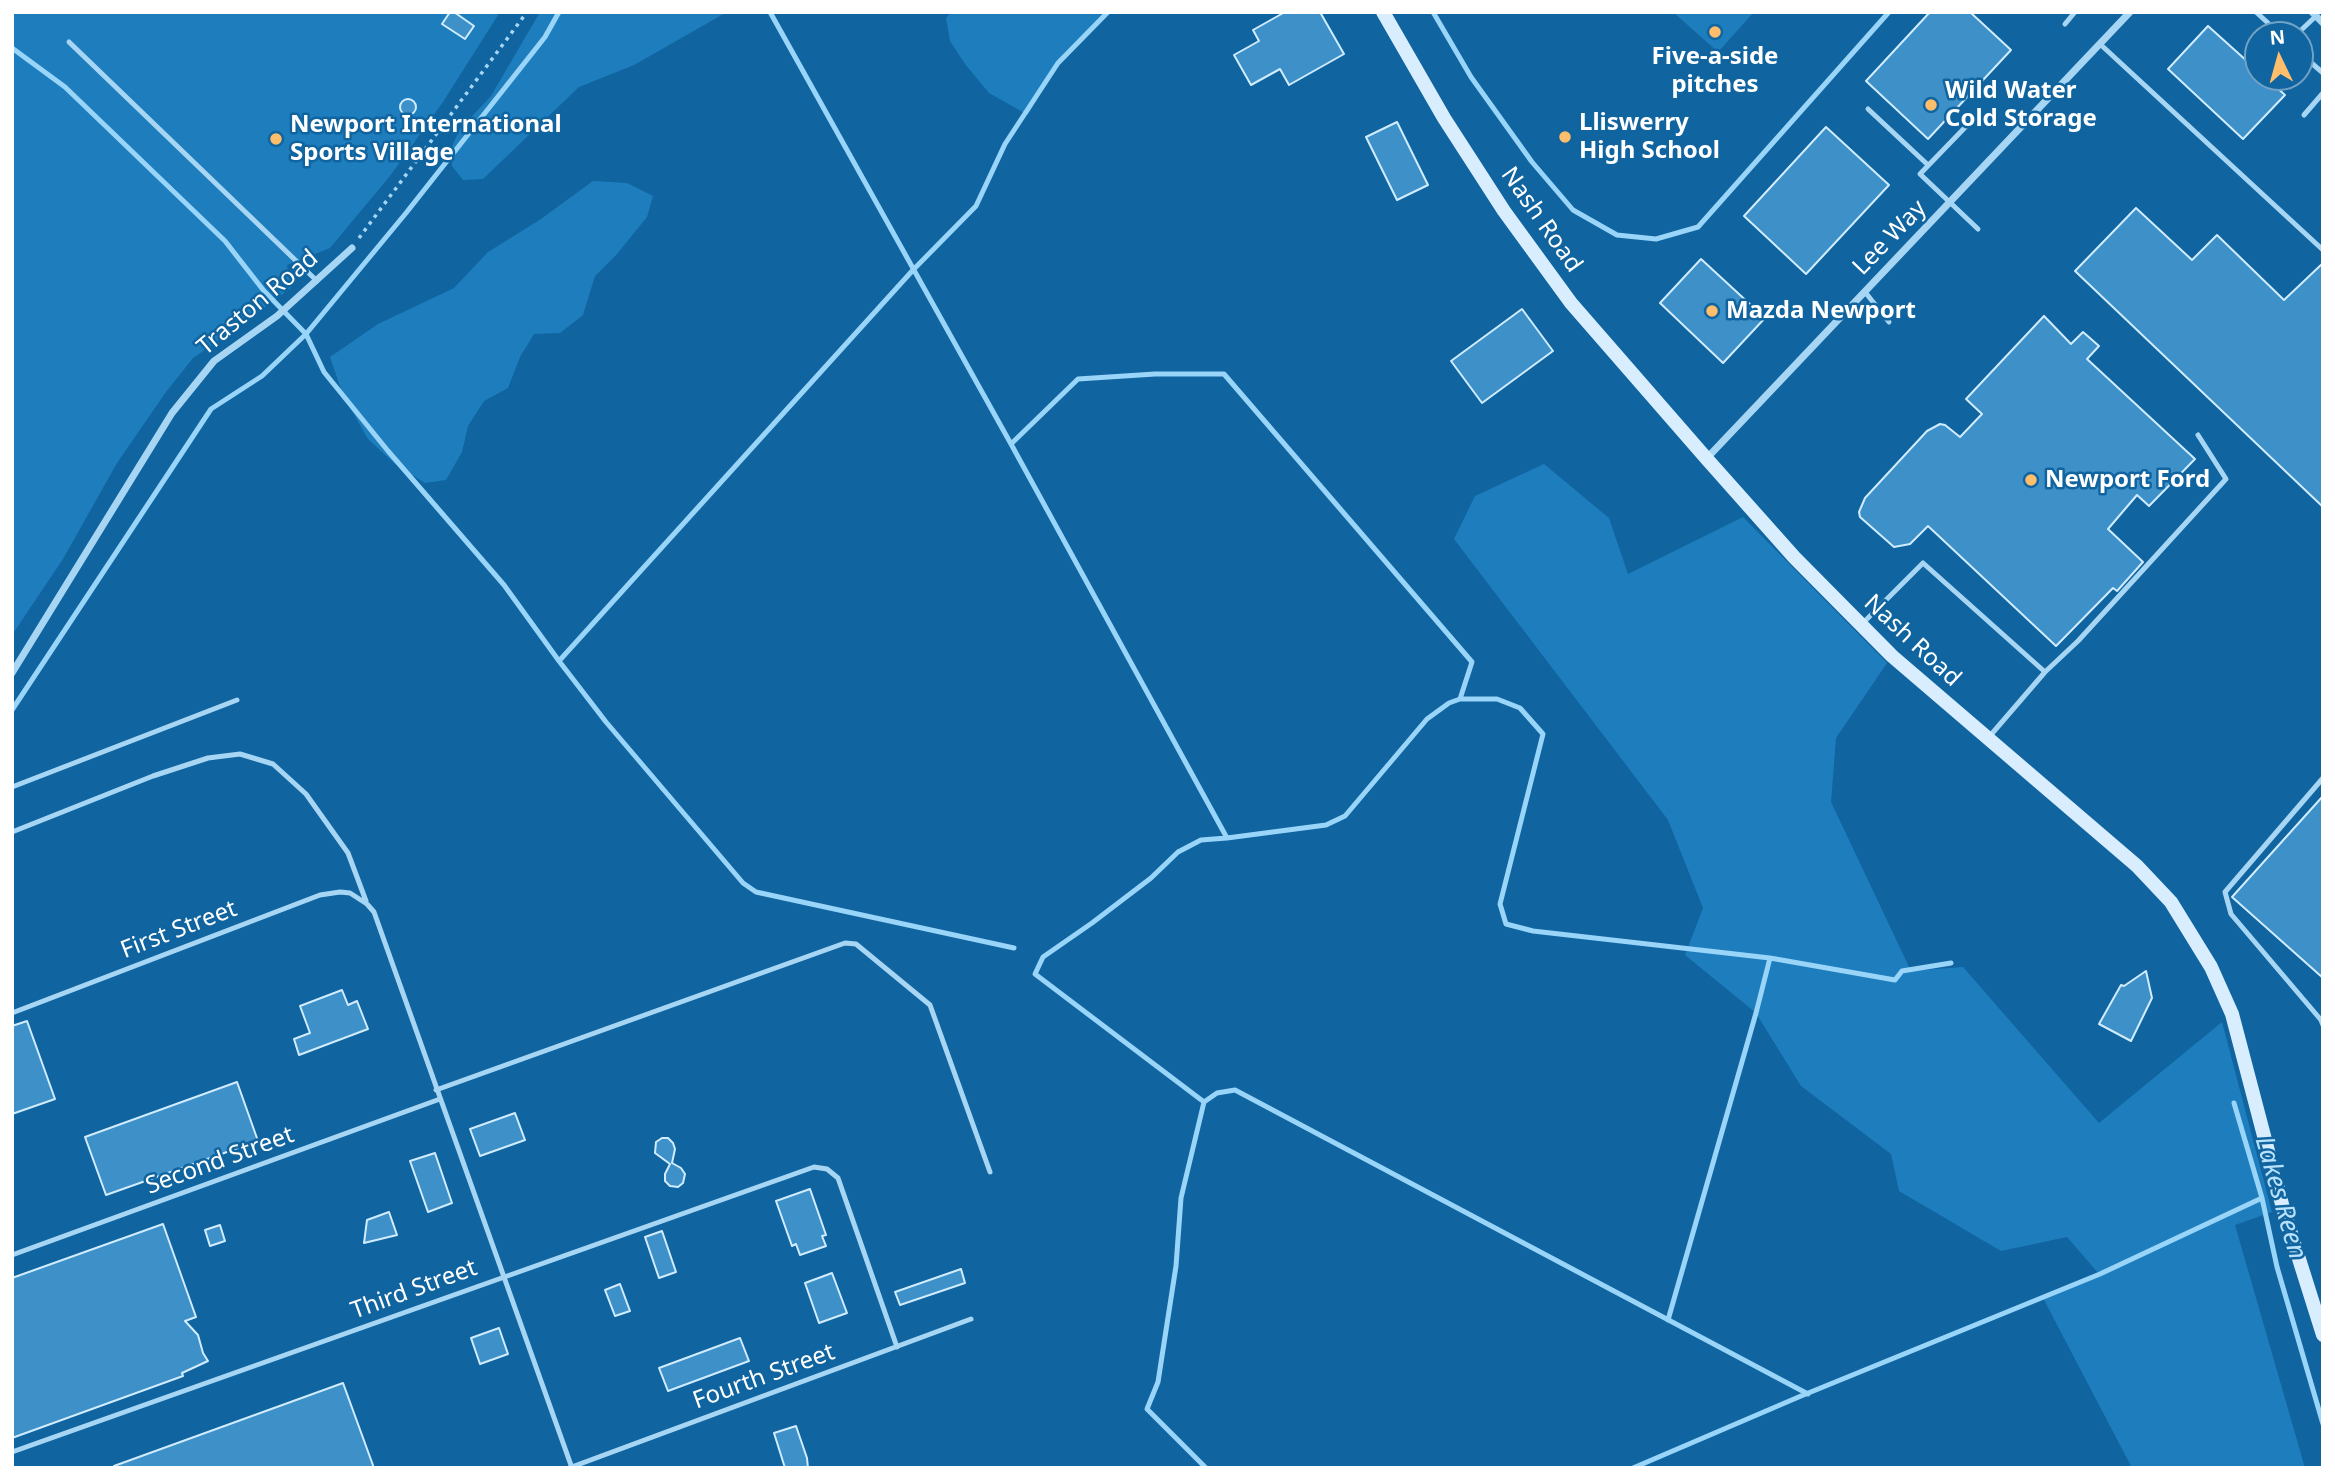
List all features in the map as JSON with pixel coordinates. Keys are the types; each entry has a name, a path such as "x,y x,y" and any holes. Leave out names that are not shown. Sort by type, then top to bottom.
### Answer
{"street":[{"name":"Nash Road","path":"1383,12 1444,118 1511,221 1571,303 1706,458 1794,557 1892,656 2137,866 2171,902 2211,967 2232,1014 2283,1208 2323,1335"},
{"name":"Lee Way","path":"1706,458 2130,12"},
{"path":"2314,14 2323,23"},
{"name":"Traston Road","path":"12,673 172,412 214,361 277,316 352,248"}],"lane":[{"path":"2064,24 2075,12"},
{"path":"69,41 317,281"},
{"path":"2100,44 2323,250"},
{"path":"2304,115 2323,93"},
{"path":"1868,109 1928,165"},
{"path":"1978,114 1920,174 1978,229"},
{"path":"1865,292 1889,322"},
{"path":"1987,738 2226,478 2197,435"},
{"path":"1860,625 1923,563 2045,672"},
{"path":"12,788 237,700"},
{"path":"12,832 153,776 208,758 240,754 273,764 306,794 348,853 367,904 374,912 571,1467"},
{"path":"2322,1021 2231,914 2225,892 2323,778"},
{"name":"First Street","path":"12,1013 320,894 340,891 359,897 367,904"},
{"path":"436,1090 845,943 856,944 930,1005 990,1172"},
{"name":"Second Street","path":"12,1255 440,1099"},
{"name":"Third Street","path":"12,1452 814,1167 827,1169 838,1178 897,1346"},
{"name":"Fourth Street","path":"571,1467 971,1319"}],"path":[{"name":"Traston Road","path":"352,248 527,12"}],"shaded area":[{"path":"12,12 500,12 443,102 390,176 330,248 287,265 291,288 193,358 166,392 117,463 63,559 12,635"},
{"path":"540,12 727,12 634,65 579,87 483,179 463,180 452,166 452,146 460,129 491,96"},
{"path":"951,12 1108,12 1058,63 1028,115 989,93 965,64 950,41 946,18"},
{"name":"Five-a-side pitches","path":"1673,12 1754,12 1718,52"},
{"path":"593,181 627,183 653,196 647,217 595,276 583,315 560,333 534,334 520,357 508,388 484,401 468,426 462,452 446,480 425,483 395,464 368,439 343,395 330,357 378,324 454,288 488,252 541,219"},
{"path":"1544,464 1609,518 1628,574 1743,517 1887,663 1836,738 1831,802 1911,971 1963,967 2099,1123 2222,1022 2272,1212 2235,1225 2305,1468 2132,1468 2043,1298 2099,1274 2067,1237 2001,1251 1899,1191 1891,1154 1801,1086 1756,1013 1685,955 1703,908 1668,820 1454,539 1475,496"}],"building":[{"path":"450,12 474,26 465,39 442,24"},
{"path":"1285,12 1320,12 1344,54 1289,85 1280,69 1251,85 1234,55 1259,41 1253,30"},
{"path":"1930,12 1970,12 2011,50 1928,139 1866,81"},
{"path":"2208,26 2244,58 2244,91 2281,91 2285,95 2243,139 2168,69"},
{"path":"408,99 414,101 414,113 408,115 402,113 400,107 402,101"},
{"path":"1397,122 1428,185 1397,200 1366,137"},
{"path":"1826,127 1889,185 1806,274 1744,216"},
{"path":"2136,208 2192,260 2217,235 2284,300 2323,263 2323,507 2075,271"},
{"path":"1701,259 1765,318 1723,363 1660,303"},
{"path":"1522,309 1553,351 1482,403 1451,361"},
{"path":"2044,316 2071,344 2083,332 2099,346 2087,359 2195,459 2149,506 2137,495 2108,529 2143,562 2117,591 2113,588 2056,646 1928,526 1910,544 1894,547 1860,517 1859,512 1865,498 1927,431 1940,424 1960,437 1982,414 1966,399"},
{"path":"2323,796 2323,978 2232,897"},
{"path":"2146,971 2152,998 2131,1041 2099,1024 2121,985 2124,986"},
{"path":"342,990 348,1005 357,1001 368,1029 299,1055 294,1039 310,1033 300,1006"},
{"path":"27,1021 55,1099 12,1114 12,1026"},
{"path":"237,1082 258,1141 106,1195 85,1137"},
{"path":"515,1113 525,1140 480,1156 470,1129"},
{"path":"668,1138 673,1143 675,1149 672,1163 685,1174 683,1183 678,1187 670,1186 665,1181 670,1164 655,1153 656,1142"},
{"path":"435,1153 452,1203 428,1212 410,1161"},
{"path":"810,1189 826,1235 822,1236 826,1246 800,1255 796,1244 792,1246 776,1201"},
{"path":"389,1212 397,1235 364,1243 367,1220"},
{"path":"163,1224 196,1317 185,1321 198,1335 208,1361 182,1373 183,1376 12,1438 12,1278"},
{"path":"220,1225 225,1241 210,1246 205,1230"},
{"path":"662,1231 676,1272 659,1278 645,1237"},
{"path":"961,1269 965,1283 900,1305 895,1292"},
{"path":"832,1273 847,1313 819,1323 805,1283"},
{"path":"620,1284 630,1311 615,1316 605,1290"},
{"path":"499,1328 508,1354 480,1364 471,1338"},
{"path":"740,1338 749,1361 668,1391 659,1368"},
{"path":"343,1383 374,1468 114,1468 114,1466"},
{"path":"796,1426 808,1468 785,1468 774,1433"}],"waterway":[{"path":"559,12 545,37 306,334 324,372 388,451 504,585 559,661"},
{"path":"770,12 1227,838 1201,840 1178,852 1151,878 1043,957 1035,974 1204,1102 1217,1093 1235,1090 1808,1394"},
{"path":"1014,948 756,892 743,883 606,722 559,661 913,270 976,206 1005,144 1058,63 1108,12"},
{"path":"1433,12 1471,77 1532,162 1573,210 1617,235 1656,239 1698,227 1889,12"},
{"path":"12,48 65,87 225,241 264,291 306,334 262,376 211,409 12,710"},
{"path":"1011,444 1078,379 1155,374 1224,374 1472,662 1460,699 1449,703 1427,719 1345,816 1326,825 1227,838"},
{"path":"1460,699 1497,699 1520,708 1543,734 1500,904 1506,924 1533,931 1770,958 1895,980 1902,971 1951,963"},
{"path":"1668,1320 1770,958"},
{"path":"1204,1102 1181,1198 1176,1266 1158,1382 1147,1409 1206,1468"},
{"name":"Lakes Reen","path":"2234,1103 2262,1198 2277,1267 2323,1424"},
{"path":"1633,1468 2100,1274 2262,1198"}],"place":[{"name":"Five-a-side pitches","path":"1715,32"},
{"name":"Wild Water Cold Storage","path":"1931,105"},
{"name":"Lliswerry High School","path":"1565,137"},
{"name":"Newport International Sports Village","path":"276,139"},
{"name":"Mazda Newport","path":"1712,311"},
{"name":"Newport Ford","path":"2031,480"}]}
